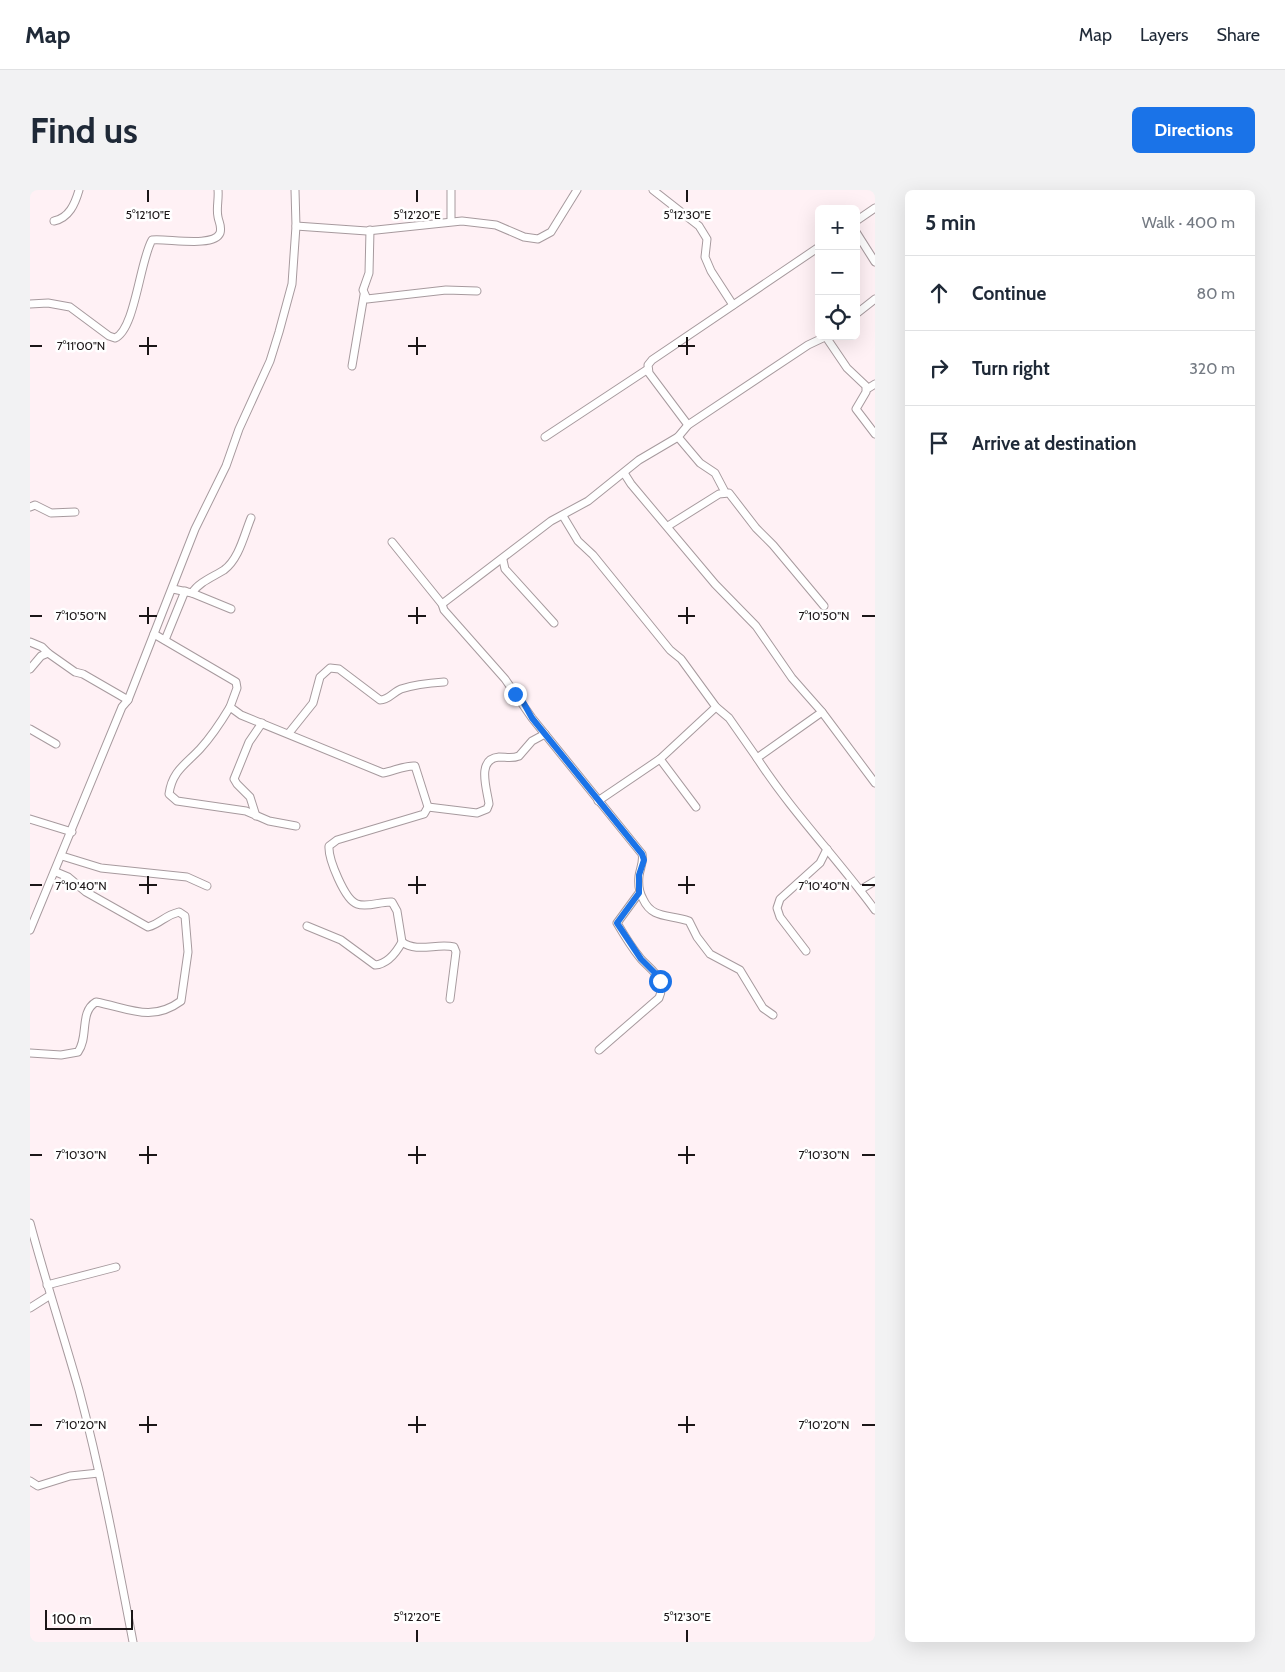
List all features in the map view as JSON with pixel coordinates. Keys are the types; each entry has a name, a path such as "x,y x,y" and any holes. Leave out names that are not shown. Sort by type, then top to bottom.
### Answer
{"street":[{"path":"54,222 63,218 70,211 79,190"},
{"path":"30,304 48,303 70,307 109,336 119,337 128,322 140,285 140,271 152,240 205,241 215,238 219,234 221,226 217,217 218,190"},
{"path":"30,930 56,872 122,707 128,700 202,513 226,466 239,429 270,361 292,284 296,226 295,190"},
{"path":"451,190 451,221"},
{"path":"296,226 370,230 451,221 496,225 524,238 538,239 551,232 577,190"},
{"path":"653,190 699,226 707,239 705,257 711,271 733,305"},
{"path":"860,218 875,208"},
{"path":"358,230 370,242"},
{"path":"352,366 364,295 363,290 369,273 370,230"},
{"path":"860,238 875,262"},
{"path":"545,437 648,369 652,360 815,250"},
{"path":"364,295 370,300 446,290 477,291"},
{"path":"860,311 875,299"},
{"path":"442,604 503,560 551,521 588,501 639,460 678,437 688,425 808,345 819,340"},
{"path":"828,340 847,368 867,389"},
{"path":"648,369 655,383 688,425"},
{"path":"875,384 867,389 856,409 875,434"},
{"path":"678,437 700,463 714,473 725,492 729,493 756,528 773,545 824,606"},
{"path":"624,473 631,484 715,584 756,626 792,678 822,712 875,783"},
{"path":"668,526 725,492"},
{"path":"30,507 35,505 51,513 75,512"},
{"path":"563,516 578,541 593,555 670,650 682,659 716,707 729,718 778,790 875,910"},
{"path":"165,640 188,592 225,569 235,558 251,518"},
{"path":"392,542 442,604 444,610 505,678 545,734 642,854 644,860 639,875 639,893 647,909 653,913 688,921 710,954 740,970 763,1008 773,1015"},
{"path":"503,560 505,569 554,623"},
{"path":"173,589 188,592 231,609"},
{"path":"154,634 236,682 230,707 198,751 188,758 175,775 170,794 178,801 246,811 269,821 296,826"},
{"path":"30,642 42,647 75,672 83,674 128,700"},
{"path":"30,669 41,656 48,653"},
{"path":"289,733 308,711 320,677 330,668 339,669 380,700 386,700 398,690 418,683 444,682"},
{"path":"230,707 240,715 289,733 383,773 415,766 428,807 424,814 416,818 337,840 328,846 330,859 349,899 358,904 392,902 397,910 402,942 408,946 416,947 454,946 456,952 450,999"},
{"path":"598,801 660,759 716,707"},
{"path":"757,758 822,712"},
{"path":"256,816 250,797 234,779 249,742 262,723"},
{"path":"30,729 56,744"},
{"path":"428,807 477,813 487,809 489,804 484,773 490,758 519,756 532,741 545,734"},
{"path":"660,759 696,807"},
{"path":"30,819 72,832"},
{"path":"806,951 780,917 777,908 780,899 820,863 827,849"},
{"path":"62,856 101,868 187,877 207,886"},
{"path":"30,1053 61,1055 78,1052 84,1043 86,1017 90,1006 96,1002 147,1015 173,1007 181,1001 188,952 185,916 179,912 166,915 156,925 148,927 86,892 68,877 56,872"},
{"path":"860,890 875,881"},
{"path":"599,1050 659,998 661,993 660,981 656,974 641,959 617,923 639,893"},
{"path":"307,926 342,940 375,966 384,964 402,942"},
{"path":"30,1222 49,1296 78,1390 99,1473 109,1514 133,1642"},
{"path":"47,1285 116,1266"},
{"path":"30,1308 49,1296"},
{"path":"30,1481 38,1486 70,1476 99,1473"}],"route":[{"path":"515,694 523,702 532,718 642,854 644,860 639,875 639,893 618,919 617,923 641,959 656,974 660,981"}]}
